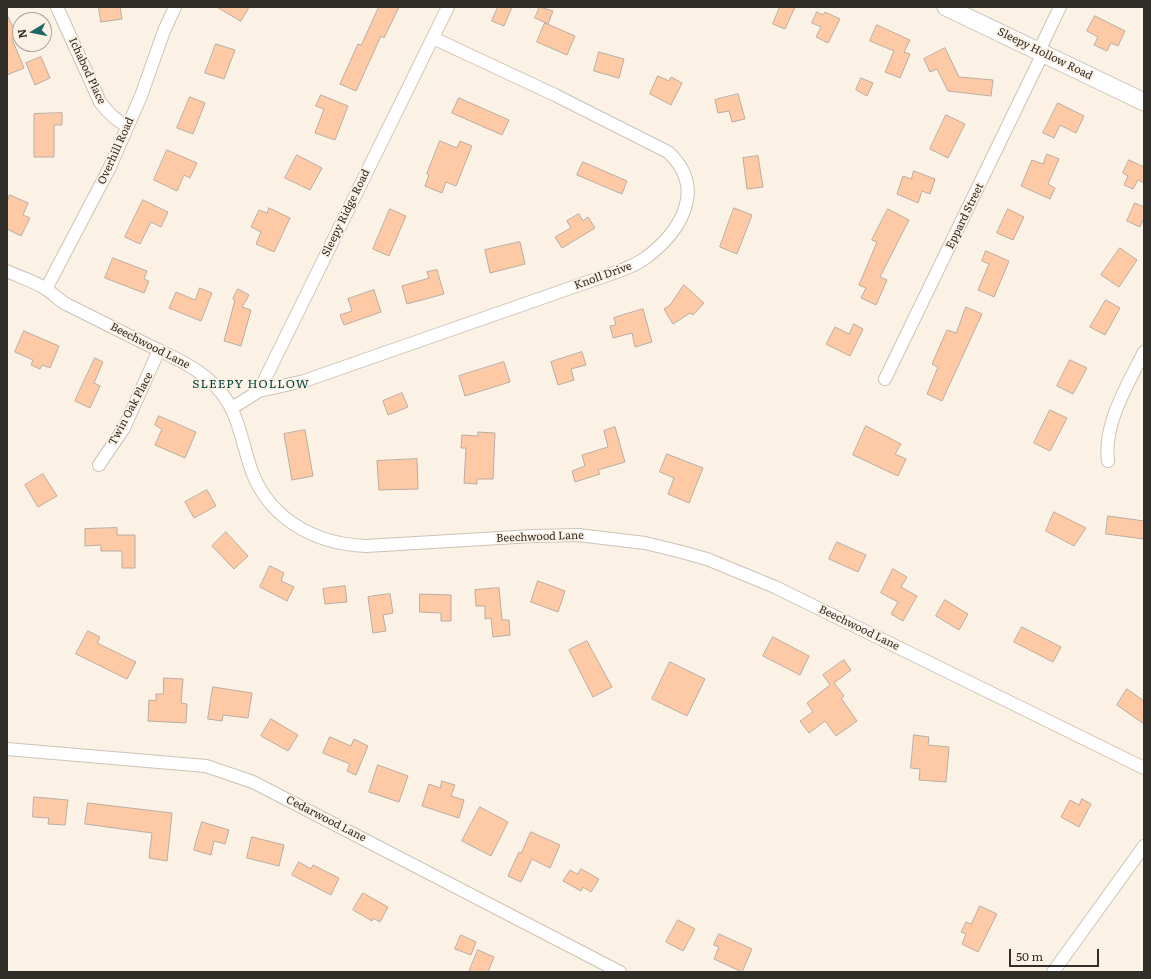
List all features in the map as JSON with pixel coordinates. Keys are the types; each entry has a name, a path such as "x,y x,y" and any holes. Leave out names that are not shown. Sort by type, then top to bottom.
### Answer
{"main road":[{"name":"Sleepy Hollow Road","path":"946,7 1144,102"}],"street":[{"name":"Ichabod Place","path":"57,7 100,102 107,112 116,120 127,126"},
{"name":"Overhill Road","path":"46,289 96,197 141,96 164,32 175,7"},
{"name":"Sleepy Ridge Road","path":"259,391 448,7"},
{"name":"Eppard Street","path":"885,379 1041,52 1060,7"},
{"name":"Knoll Drive","path":"259,391 304,381 326,374 622,270 642,260 657,248 669,236 685,207 688,196 686,178 678,162 668,152 555,95 433,38"},
{"name":"Beechwood Lane","path":"7,271 46,289 66,304 159,350 199,372 210,380 222,393 232,408 239,423 249,464 267,500 276,512 289,522 310,534 334,542 366,546 533,536 602,536 645,543 707,559 775,588 1144,768"},
{"name":"Twin Oak Place","path":"99,465 124,428 159,350"},
{"path":"1108,461 1107,440 1110,426 1144,352"},
{"path":"232,408 259,391"},
{"name":"Cedarwood Lane","path":"7,750 206,766 239,776 287,798 620,972"},
{"path":"1053,972 1144,846"}],"building":[{"path":"99,7 120,7 122,19 101,22"},
{"path":"217,7 249,7 241,21"},
{"path":"379,7 399,7 384,38 381,36 356,91 340,84 358,44 361,45"},
{"path":"498,7 512,7 504,26 492,21"},
{"path":"540,7 553,11 548,24 535,18"},
{"path":"780,7 795,7 785,29 773,24"},
{"path":"817,12 823,15 825,12 840,19 828,43 816,37 821,27 812,23"},
{"path":"7,15 12,25 12,52 17,52 24,68 7,75"},
{"path":"1095,16 1125,31 1118,46 1111,43 1107,51 1094,45 1098,37 1087,31"},
{"path":"545,23 575,36 567,55 537,42"},
{"path":"877,25 910,40 904,52 910,54 900,78 885,72 894,51 870,41"},
{"path":"216,44 235,50 224,79 205,73"},
{"path":"945,48 959,77 993,80 991,96 948,91 937,69 930,72 924,59"},
{"path":"599,52 624,59 619,78 594,71"},
{"path":"41,57 50,78 35,85 26,63"},
{"path":"658,76 669,81 671,77 682,83 671,105 650,94"},
{"path":"861,78 873,83 867,96 856,90"},
{"path":"738,94 745,119 732,122 729,111 718,113 715,100"},
{"path":"321,95 348,106 335,140 315,133 324,109 316,106"},
{"path":"190,97 205,103 193,134 177,128"},
{"path":"459,98 509,120 502,135 452,113"},
{"path":"1058,103 1084,116 1076,133 1060,125 1054,138 1043,133"},
{"path":"62,113 62,125 54,125 54,157 34,157 34,114"},
{"path":"946,115 965,124 948,158 930,149"},
{"path":"440,141 457,148 460,141 472,146 456,186 446,182 442,193 425,186 429,175 427,174"},
{"path":"167,150 197,163 190,178 184,175 177,191 154,180"},
{"path":"1047,154 1059,159 1048,184 1055,188 1050,199 1021,186 1032,160 1043,164"},
{"path":"297,155 322,168 310,190 285,178"},
{"path":"758,156 763,187 747,189 743,158"},
{"path":"1129,160 1144,167 1144,183 1138,180 1133,189 1124,185 1128,176 1123,173"},
{"path":"583,162 627,181 622,194 577,175"},
{"path":"914,171 935,179 930,194 922,191 918,203 897,194 903,176 911,179"},
{"path":"10,195 28,203 23,215 30,218 21,236 7,229 7,202"},
{"path":"143,200 168,212 161,227 151,222 140,244 125,237"},
{"path":"1135,203 1144,207 1144,218 1140,227 1127,221"},
{"path":"269,208 290,218 274,252 256,244 261,232 251,227 259,210 267,213"},
{"path":"734,208 752,215 737,254 720,247"},
{"path":"390,209 406,216 389,256 373,249"},
{"path":"888,209 909,220 880,277 887,280 876,305 861,298 866,288 859,285 877,242 872,240"},
{"path":"1008,209 1024,217 1013,240 997,233"},
{"path":"579,214 583,221 588,217 595,228 562,248 555,237 571,228 567,221"},
{"path":"520,242 525,264 490,273 485,250"},
{"path":"1120,248 1137,260 1119,287 1101,275"},
{"path":"986,251 1009,261 994,297 978,290 989,264 982,261"},
{"path":"113,258 147,271 144,279 149,281 144,293 105,278"},
{"path":"437,270 444,294 407,304 402,286 429,278 427,272"},
{"path":"684,285 704,303 693,315 690,313 673,324 664,309 670,305"},
{"path":"200,288 212,293 201,321 169,308 176,292 195,300"},
{"path":"238,289 249,295 242,307 251,310 241,346 224,341 235,300 233,299"},
{"path":"374,290 381,312 344,325 340,315 352,311 348,299"},
{"path":"1106,300 1120,308 1105,335 1090,327"},
{"path":"966,307 982,314 942,401 927,394 938,367 932,364 947,330 956,333"},
{"path":"643,309 652,342 635,347 632,333 613,338 610,326 616,325 614,318"},
{"path":"854,324 863,329 850,356 826,344 835,327 849,334"},
{"path":"24,331 59,346 50,368 42,365 40,369 31,365 33,360 15,352"},
{"path":"582,352 586,365 571,369 574,380 558,385 551,362"},
{"path":"95,358 103,362 94,383 100,386 90,408 75,401"},
{"path":"1070,360 1087,368 1073,394 1057,386"},
{"path":"504,362 510,382 465,396 459,376"},
{"path":"402,393 408,407 388,415 383,401"},
{"path":"1050,410 1067,418 1050,451 1034,443"},
{"path":"159,416 196,432 185,458 155,445 162,429 155,425"},
{"path":"866,426 901,444 895,454 906,459 898,476 853,455"},
{"path":"615,427 625,462 598,470 600,474 575,482 572,471 585,466 582,455 608,447 604,431"},
{"path":"305,430 313,476 292,480 284,434"},
{"path":"478,432 495,433 493,479 477,479 477,484 464,483 466,448 461,448 462,435 478,436"},
{"path":"667,454 703,468 689,503 668,494 674,478 660,472"},
{"path":"417,459 418,489 379,490 377,461"},
{"path":"43,474 57,496 38,507 25,485"},
{"path":"207,490 216,506 194,518 185,502"},
{"path":"1054,512 1086,528 1074,546 1046,531"},
{"path":"1108,516 1144,521 1144,539 1106,534"},
{"path":"117,528 117,535 135,535 135,568 122,568 122,551 101,551 101,545 85,546 85,529"},
{"path":"226,532 248,556 234,569 212,546"},
{"path":"837,542 866,555 858,572 829,559"},
{"path":"270,566 284,573 281,581 294,587 287,601 260,587"},
{"path":"893,569 907,577 901,587 917,596 903,621 891,614 898,602 881,593"},
{"path":"538,581 565,591 558,612 531,602"},
{"path":"345,586 347,602 325,604 323,589"},
{"path":"499,588 502,620 509,620 510,635 493,637 491,618 485,619 485,606 476,606 475,590"},
{"path":"390,594 393,613 383,615 386,631 373,633 368,597"},
{"path":"420,594 451,595 451,621 441,621 441,613 420,612"},
{"path":"945,600 968,614 959,630 936,616"},
{"path":"1022,627 1061,647 1053,662 1014,642"},
{"path":"88,631 100,637 97,643 136,662 127,679 76,654"},
{"path":"773,637 809,656 800,675 763,656"},
{"path":"587,641 612,687 593,697 569,650"},
{"path":"844,660 851,670 834,683 844,696 841,698 857,721 836,736 825,721 809,733 800,721 813,712 807,703 830,685 823,675"},
{"path":"670,662 705,679 687,716 652,699"},
{"path":"164,678 183,679 181,703 187,704 186,723 148,721 149,700 156,701 156,694 163,694"},
{"path":"213,687 252,693 248,718 223,715 222,721 208,719"},
{"path":"1127,689 1144,701 1144,724 1117,705"},
{"path":"271,719 298,735 288,751 261,736"},
{"path":"914,735 929,737 928,745 949,747 946,782 919,780 920,769 911,768"},
{"path":"330,737 351,746 354,739 368,746 356,775 347,771 350,764 323,753"},
{"path":"378,765 408,776 399,802 369,792"},
{"path":"442,781 455,785 451,796 464,800 459,818 422,806 429,784 440,788"},
{"path":"34,797 68,800 65,825 48,824 49,818 33,817"},
{"path":"1082,799 1091,804 1079,827 1061,817 1070,800 1079,805"},
{"path":"88,803 172,813 167,861 149,858 152,833 85,824"},
{"path":"480,807 508,822 491,856 462,841"},
{"path":"202,822 229,830 225,844 214,841 211,855 194,850"},
{"path":"531,832 560,845 550,868 532,859 521,882 508,876 519,852 521,853"},
{"path":"252,837 284,845 279,866 247,858"},
{"path":"299,862 311,869 313,865 339,878 331,895 292,875"},
{"path":"581,869 599,879 591,892 583,887 581,891 563,881 570,870 577,874"},
{"path":"363,893 388,907 380,922 373,918 372,921 353,910"},
{"path":"980,906 997,914 978,952 962,944 966,934 961,932 966,922 971,924"},
{"path":"678,920 695,929 683,951 666,942"},
{"path":"719,934 752,949 742,972 714,959 719,947 714,945"},
{"path":"461,935 476,942 471,955 455,949"},
{"path":"478,950 494,957 488,972 469,972"}],"district":[{"name":"SLEEPY HOLLOW","path":"251,384"}]}
